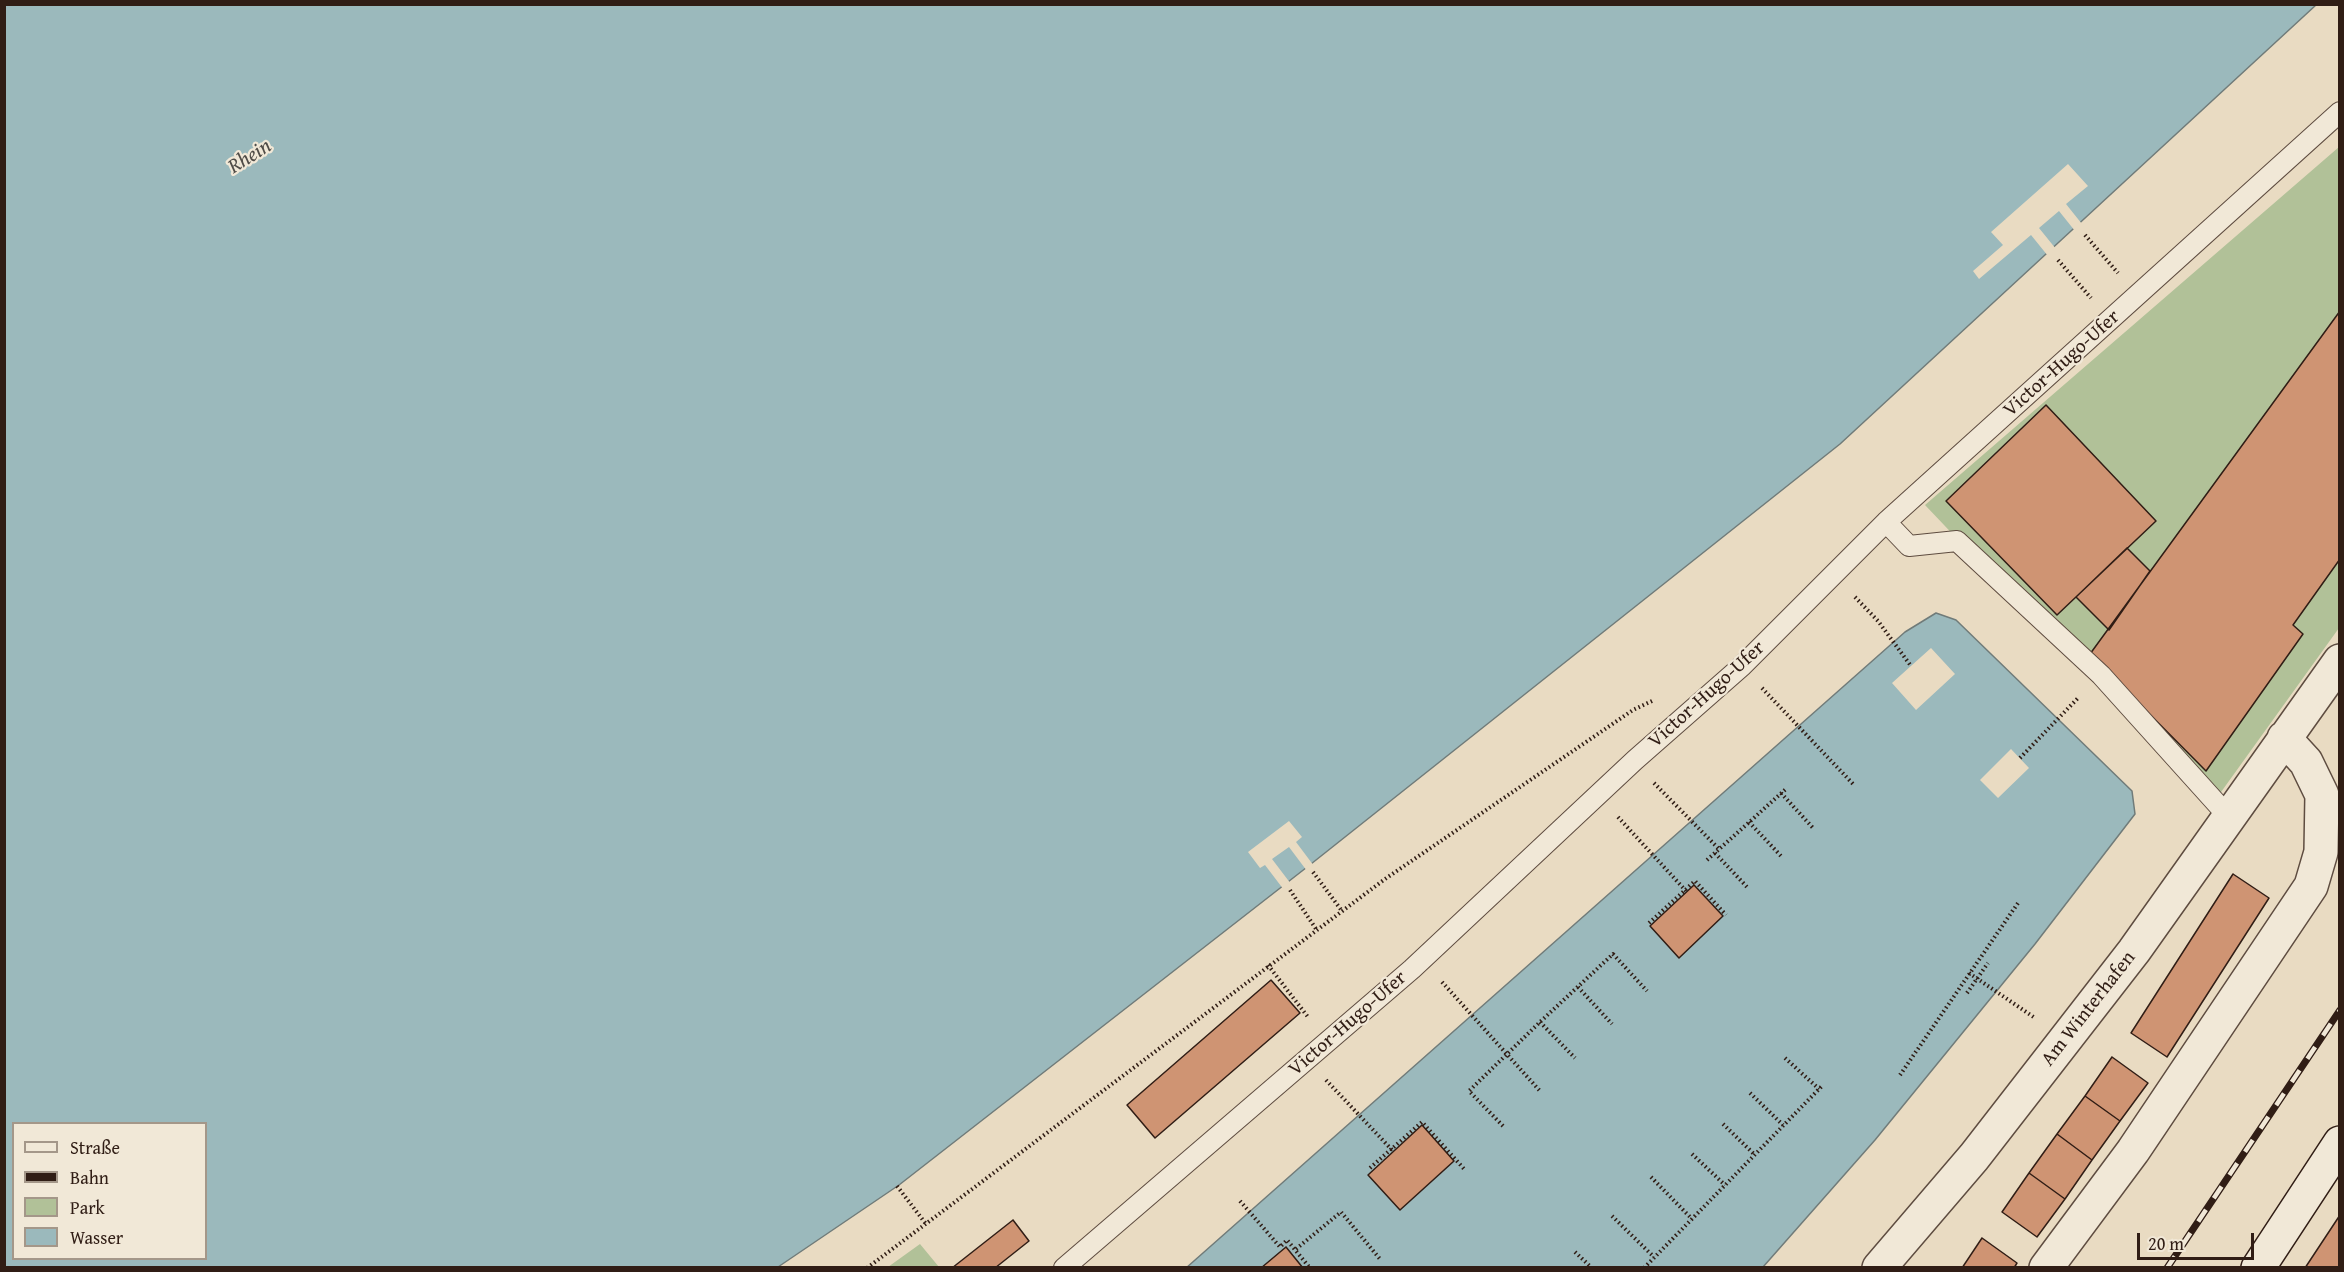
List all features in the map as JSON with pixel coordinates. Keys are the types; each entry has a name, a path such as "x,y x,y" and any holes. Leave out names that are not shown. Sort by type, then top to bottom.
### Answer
{"street":[{"name":"Am Winterhafen","path":"1879,1268 1974,1157 2134,951 2340,661"},
{"path":"2046,1268 2133,1151 2311,886 2321,852 2322,795 2306,762 2284,738"},
{"path":"2258,1268 2340,1143"}],"lane":[{"name":"Victor-Hugo-Ufer","path":"1064,1268 1412,969 1635,760 1702,702 1886,522 2340,112"},
{"path":"1886,522 1909,546 1957,541 2101,675 2228,816"}],"path":[{"path":"2085,236 2138,295"},
{"path":"2058,260 2110,320"},
{"path":"1858,600 1878,621 1911,666"},
{"path":"2020,758 2101,675"},
{"path":"1764,690 1854,785"},
{"path":"867,1268 1316,929 1633,710 1663,696"},
{"path":"1657,786 1747,887"},
{"path":"1707,860 1786,789"},
{"path":"1781,794 1814,829"},
{"path":"1622,822 1686,891"},
{"path":"1749,822 1781,856"},
{"path":"1313,872 1342,911"},
{"path":"1649,923 1695,881 1726,915"},
{"path":"1290,890 1316,929"},
{"path":"1899,1075 2018,903"},
{"path":"1503,1126 1469,1091 1540,1022 1613,954 1647,991"},
{"path":"1967,993 1988,963"},
{"path":"1268,965 1327,1042"},
{"path":"1969,973 2018,1006"},
{"path":"1578,987 1612,1024"},
{"path":"1462,1004 1540,1091"},
{"path":"1540,1022 1575,1058"},
{"path":"1644,1268 1821,1088 1785,1058"},
{"path":"1307,1059 1393,1150"},
{"path":"1750,1093 1783,1125"},
{"path":"1370,1168 1422,1122 1465,1170"},
{"path":"1723,1124 1755,1155"},
{"path":"1692,1154 1725,1185"},
{"path":"1650,1177 1692,1219"},
{"path":"897,1186 926,1224"},
{"path":"1240,1201 1280,1247 1287,1240 1310,1268"},
{"path":"1296,1250 1341,1212 1380,1259"},
{"path":"1612,1216 1654,1257"},
{"path":"1575,1252 1592,1268"}],"green space":[{"path":"2339,147 2339,628 2211,806 1925,505"},
{"path":"920,1244 939,1267 888,1267"}],"water":[{"name":"Rhein","path":"5,5 2316,5 1840,444 1311,864 899,1185 778,1267 5,1268"},
{"path":"1936,613 1956,620 2132,791 2135,814 2035,944 1875,1140 1763,1267 1186,1268 1905,632"}],"pier":[{"path":"2068,164 2088,186 2066,204 2082,224 2075,231 2059,211 2039,228 2056,249 2048,256 2031,235 1979,279 1973,271 2003,245 1991,232"},
{"path":"1931,648 1955,674 1916,710 1892,683"},
{"path":"2011,749 2029,768 1998,798 1980,780"},
{"path":"1289,821 1302,837 1296,842 1314,866 1307,871 1289,847 1272,859 1291,884 1284,890 1265,865 1260,868 1248,852"}],"building":[{"path":"2340,311 2340,559 2293,625 2303,634 2206,771 2090,654"},
{"path":"2046,405 2156,521 2057,615 1946,501"},
{"path":"2127,548 2150,571 2109,630 2076,597"},
{"path":"2233,874 2269,898 2167,1057 2131,1033"},
{"path":"1694,885 1723,916 1679,958 1650,926"},
{"path":"1271,980 1300,1013 1155,1138 1127,1105"},
{"path":"2112,1057 2148,1083 2120,1121 2085,1096"},
{"path":"2085,1096 2120,1121 2092,1160 2057,1134"},
{"path":"1422,1125 1454,1161 1400,1210 1368,1175"},
{"path":"2057,1134 2092,1160 2065,1199 2029,1173"},
{"path":"2029,1173 2065,1199 2037,1237 2002,1212"},
{"path":"2340,1215 2340,1268 2305,1268"},
{"path":"1013,1220 1029,1241 995,1268 952,1268"},
{"path":"1982,1238 2017,1263 2014,1268 1962,1268"},
{"path":"1286,1247 1303,1268 1261,1268"}],"railway":[{"path":"2167,1268 2340,1010"}]}
